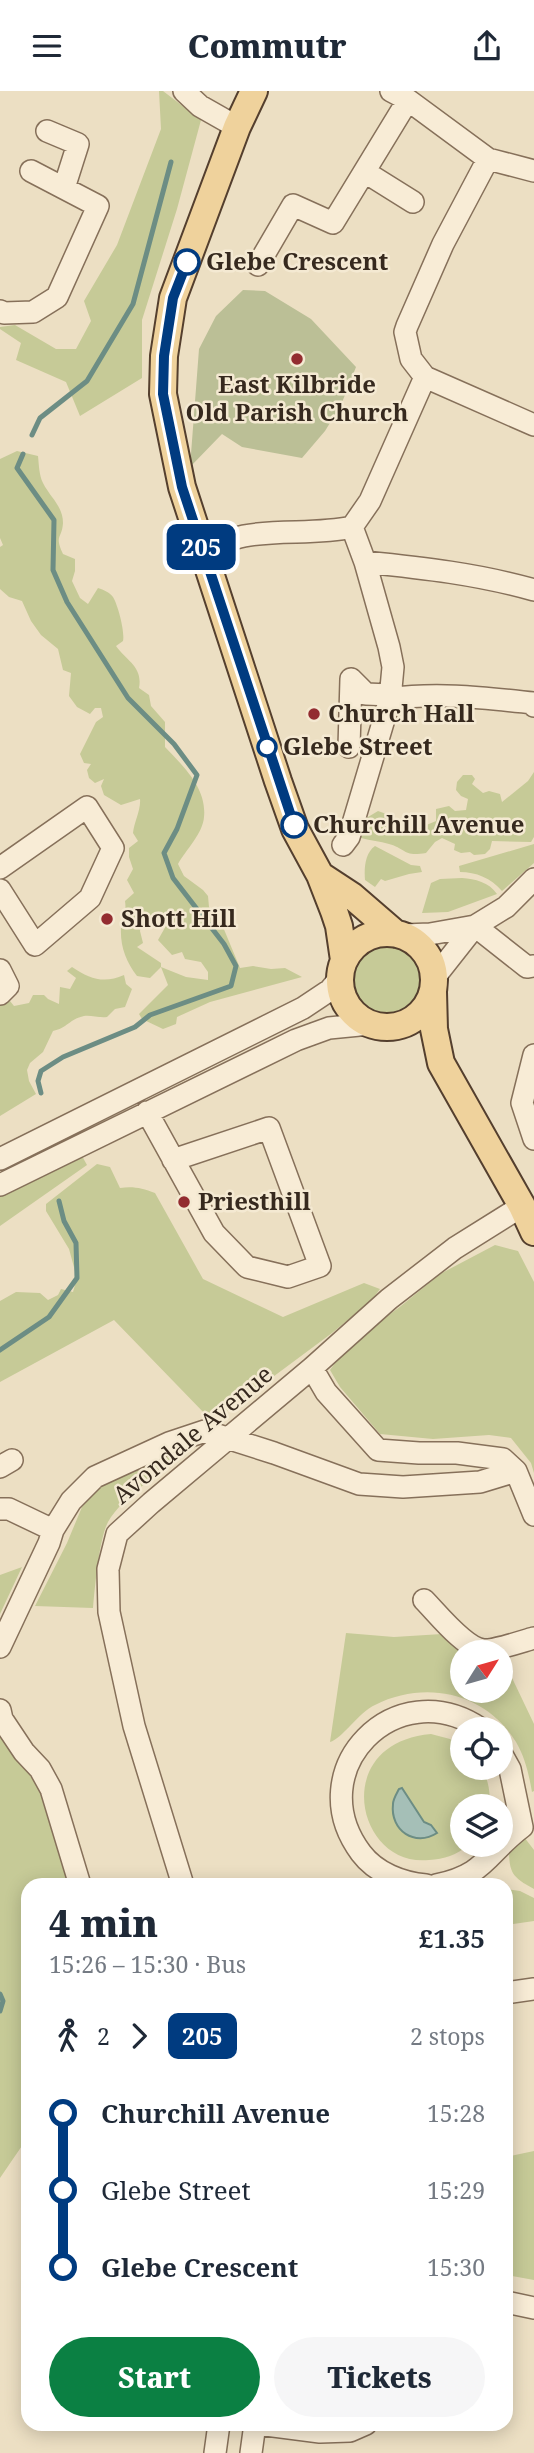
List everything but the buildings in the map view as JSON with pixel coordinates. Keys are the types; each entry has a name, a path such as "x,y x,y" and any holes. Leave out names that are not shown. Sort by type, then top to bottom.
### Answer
{"main road":[{"path":"254,91 237,127 173,298 164,356 163,394 170,436 182,487 282,793 295,829 320,875 339,926 344,999 352,1012 405,1038 441,1063"},
{"path":"320,875 400,934 417,943 428,954 434,969 431,1000 422,1013 395,1027 375,1025"},
{"path":"342,969 358,942 372,934 400,934"},
{"path":"433,985 434,1029 441,1063 534,1232"}],"street":[{"path":"184,91 200,106 237,127"},
{"path":"258,265 293,205 333,223 365,172 400,96 488,159 534,171"},
{"path":"47,131 78,144 64,188"},
{"path":"488,159 443,244 406,328 406,345 411,359 425,377 534,425"},
{"path":"0,311 33,312 57,297 99,206 31,171"},
{"path":"365,172 412,202"},
{"path":"202,549 242,536 275,532 335,531 352,527 370,501 425,377"},
{"path":"343,845 349,837 390,697 393,667 365,562 352,527"},
{"path":"365,562 445,570 486,577 529,589"},
{"path":"349,747 351,679 366,694 390,697 460,696 533,703 534,706"},
{"path":"0,868 87,807 113,848 90,898 35,945 0,891"},
{"path":"400,934 430,934 475,926 506,907 534,879"},
{"path":"475,926 527,967 534,967"},
{"path":"433,985 475,926"},
{"path":"0,1159 303,1008 330,990 342,969"},
{"path":"0,970 8,986 0,994"},
{"path":"0,1185 313,1033 329,1028 375,1025"},
{"path":"534,1055 522,1103 534,1139"},
{"path":"147,1112 173,1160 214,1233 247,1267 288,1277 320,1266 270,1128 173,1160"},
{"name":"Avondale Avenue","path":"181,1878 134,1726 109,1612 108,1569 117,1534 389,1299 455,1248 522,1206"},
{"path":"312,1368 326,1392 379,1450 457,1453 503,1459 516,1471 534,1515"},
{"path":"0,1647 53,1530 71,1501 94,1477 169,1443 205,1431 359,1484 403,1487 480,1482 516,1471"},
{"path":"0,1509 9,1509 53,1530"},
{"path":"424,1600 453,1630 472,1645 484,1650 534,1638"},
{"path":"0,1710 2,1719 24,1752 40,1769 51,1789 78,1878"},
{"path":"396,1878 367,1860 351,1839 342,1815 341,1789 348,1763 361,1741 381,1724 405,1714 430,1711 460,1717"},
{"path":"462,1878 475,1872 492,1858 504,1840 528,1828 513,1779"},
{"path":"513,1992 534,1989"},
{"path":"513,2304 534,2308"},
{"path":"215,2453 218,2431"},
{"path":"251,2453 255,2431"},
{"path":"312,2431 350,2431"}],"green space":[{"path":"159,91 163,91 201,120 177,209 142,320 142,378 80,416 66,382 16,360 21,343 0,327 15,325 56,349 76,349 91,321 84,301 117,245 161,129"},
{"path":"243,290 265,291 311,319 356,367 341,405 325,431 302,458 242,447 222,434 190,467 199,349 216,316"},
{"path":"17,451 38,456 42,480 59,507 62,517 60,548 63,554 75,559 72,581 80,598 88,604 98,588 113,597 121,619 123,637 123,641 116,646 136,669 139,688 149,695 151,706 165,722 165,747 198,787 204,806 204,817 197,835 178,864 184,876 208,896 209,907 223,927 240,968 285,968 302,977 210,1002 177,1017 176,1024 163,1029 142,1019 139,1014 168,985 161,967 150,978 137,976 127,959 122,941 125,901 134,893 127,880 133,869 129,848 138,841 133,833 140,799 121,805 104,795 101,786 104,779 95,783 89,778 87,770 91,764 84,763 80,754 96,722 103,717 101,708 95,708 90,714 77,707 69,696 71,673 63,670 58,649 41,635 22,601 9,597 0,589 0,547 3,545 0,538 0,459","holes":["160,917 167,924 158,940 172,955 182,952 185,959 201,962 208,972 208,980 186,977 161,967 161,963 137,947 143,943 140,931 142,920"]},
{"path":"534,772 534,837 531,842 492,841 485,854 474,855 454,850 455,844 442,838 426,853 413,854 389,844 361,838 358,823 378,811 389,815 401,830 417,829 436,821 436,809 449,806 455,811 466,810 468,799 456,790 457,782 463,775 472,775 475,779 472,784 483,793 489,791 500,794 502,802 528,781"},
{"path":"534,844 534,863 502,891 483,877 460,872 459,866"},
{"path":"375,846 411,865 420,866 422,872 385,881 381,879 375,887 365,880 365,866 367,857"},
{"path":"462,878 481,882 497,894 448,912 422,913 431,883 440,879"},
{"path":"388,943 408,949 418,959 424,979 418,999 408,1009 388,1015 368,1009 358,999 352,979 358,959 368,949"},
{"path":"72,967 97,979 124,975 126,984 132,989 125,1007 115,1009 107,1017 79,1017 53,1031 43,1052 30,1063 27,1070 36,1094 0,1116 0,1000 6,996 14,1006 29,1003 33,995 44,995 59,1004 60,987 70,989 76,978 67,971"},
{"path":"82,1156 87,1165 0,1226 0,1195"},
{"path":"97,1164 110,1167 120,1188 138,1188 155,1193 203,1279 283,1317 364,1283 380,1289 371,1301 332,1333 227,1411 206,1415 114,1320 0,1382 0,1301 16,1292 40,1293 48,1300 58,1295 61,1289 73,1292 77,1278 69,1249 46,1211 46,1204"},
{"path":"495,1245 518,1251 534,1282 534,1473 531,1463 511,1438 489,1435 433,1439 380,1434 340,1387 330,1370 348,1345 440,1274"},
{"path":"188,1445 190,1450 134,1493 108,1522 100,1551 93,1608 35,1606 82,1507 100,1486"},
{"path":"22,1567 0,1614 0,1575"},
{"path":"346,1633 394,1637 442,1634 453,1640 450,1640 450,1695 414,1693 394,1697 369,1708 330,1742"},
{"path":"513,1680 534,1724 534,1791 532,1792 526,1766 513,1738 513,1717 494,1717 473,1703 513,1703"},
{"path":"0,1730 41,1789 66,1878 21,1878 21,2147 0,2178"},
{"path":"431,1734 450,1739 450,1780 487,1780 490,1794 450,1794 450,1856 429,1860 404,1857 384,1845 371,1826 364,1803 366,1780 377,1759 399,1742"},
{"path":"524,1837 534,1850 534,1889 516,1877 511,1869 510,1857 513,1857 513,1845"},
{"path":"513,1890 534,1898 534,1921 513,1924"},
{"path":"534,2151 534,2280 513,2276 513,2156"}],"water":[{"path":"402,1788 424,1822 431,1825 437,1833 420,1838 400,1829 393,1814 393,1804 399,1789"}],"waterway":[{"path":"32,435 40,418 87,381 133,304 171,162"},
{"path":"23,454 17,468 54,520 53,570 67,602 128,698 174,744 197,775 177,829 164,853 173,878 224,944 236,966 231,986 150,1015 135,1027 63,1057 41,1071 38,1081 41,1093"},
{"path":"0,1350 49,1317 77,1278 76,1243 64,1221 59,1201"},
{"path":"0,1994 3,2001 0,2011"}],"bus line":[{"name":"205","path":"187,262 173,298 164,356 163,394 170,436 182,487 294,825"}],"place":[{"name":"Glebe Crescent","path":"187,262"},
{"name":"East Kilbride Old Parish Church","path":"297,359"},
{"name":"Church Hall","path":"314,714"},
{"name":"Glebe Street","path":"267,747"},
{"name":"Churchill Avenue","path":"294,825"},
{"name":"Shott Hill","path":"107,919"},
{"name":"Priesthill","path":"184,1202"}]}
